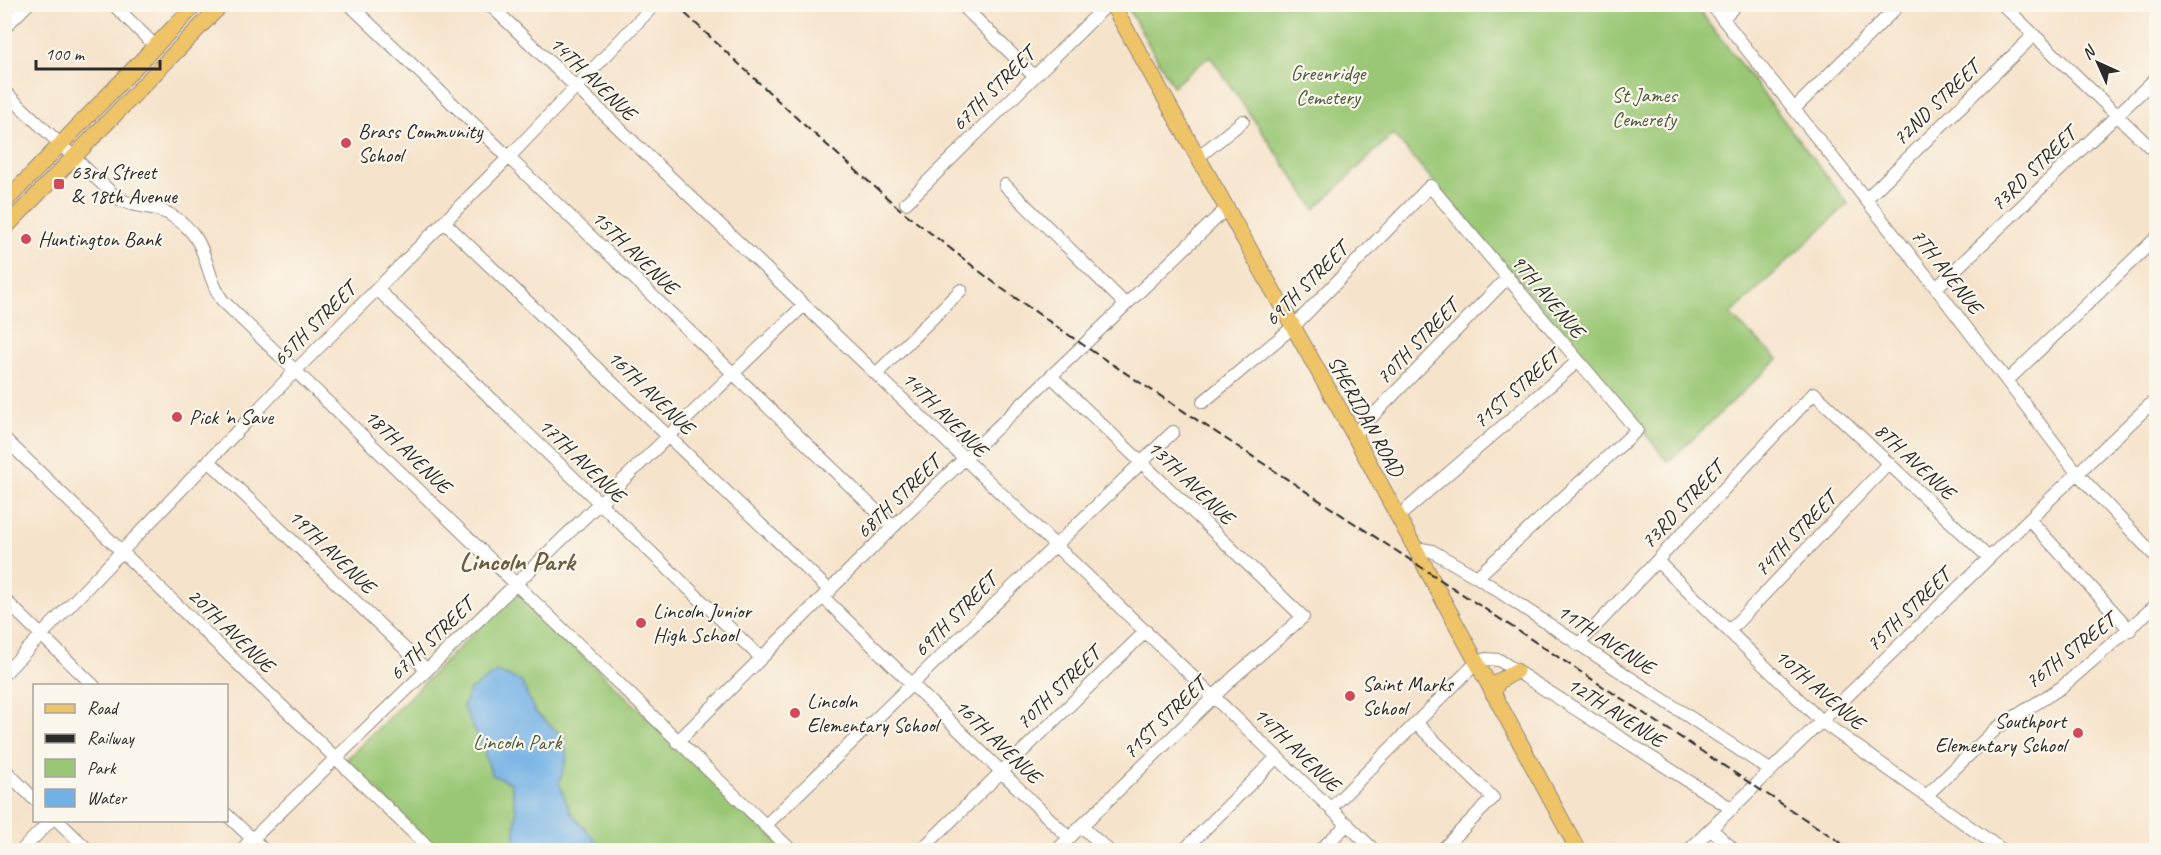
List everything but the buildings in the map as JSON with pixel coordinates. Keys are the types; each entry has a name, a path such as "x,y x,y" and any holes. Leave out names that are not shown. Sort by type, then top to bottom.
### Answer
{"main road":[{"path":"4,203 195,4"},
{"path":"4,229 222,4"},
{"name":"SHERIDAN ROAD","path":"1110,4 1354,435 1578,850"},
{"path":"1493,694 1498,682 1516,671"}],"street":[{"path":"4,28 28,4"},
{"path":"112,4 155,46"},
{"name":"15TH AVENUE","path":"349,4 893,527"},
{"name":"14TH AVENUE","path":"489,4 803,306 877,373 964,461 1146,631 1374,850"},
{"name":"65TH STREET","path":"4,674 296,370 509,157 655,4"},
{"name":"67TH STREET","path":"906,203 1110,4"},
{"name":"7TH AVENUE","path":"1711,4 2008,380 2078,474 2157,557"},
{"path":"1723,18 1737,4"},
{"path":"1794,110 1900,4"},
{"path":"2002,4 2157,153"},
{"path":"970,7 1034,76"},
{"name":"72ND STREET","path":"1866,199 2034,35"},
{"name":"73RD STREET","path":"1936,288 2157,78"},
{"name":"18TH AVENUE","path":"4,91 123,202 159,210 189,230 203,250 222,300 791,850"},
{"path":"1197,158 1243,121"},
{"path":"1005,185 1125,304"},
{"name":"9TH AVENUE","path":"1430,186 1637,430 1477,577"},
{"name":"69TH STREET","path":"1203,402 1293,327 1430,186"},
{"name":"68TH STREET","path":"677,742 893,527 1227,208"},
{"name":"16TH AVENUE","path":"444,222 669,435 826,594 911,685 1001,769 1069,838"},
{"path":"2008,380 2157,238"},
{"name":"70TH STREET","path":"1354,435 1508,277"},
{"name":"17TH AVENUE","path":"377,289 761,658"},
{"path":"877,373 961,290"},
{"name":"67TH STREET","path":"241,850 803,306"},
{"name":"71ST STREET","path":"1398,517 1578,361"},
{"name":"13TH AVENUE","path":"1051,376 1303,617"},
{"name":"73RD STREET","path":"1578,645 1814,393"},
{"name":"8TH AVENUE","path":"1814,393 1989,558"},
{"name":"75TH STREET","path":"1689,850 2029,519 2157,399"},
{"name":"69TH STREET","path":"765,826 1173,432"},
{"name":"20TH AVENUE","path":"4,438 431,850"},
{"name":"19TH AVENUE","path":"209,461 427,670"},
{"name":"74TH STREET","path":"1729,631 1889,463"},
{"path":"2029,519 2130,630"},
{"name":"11TH AVENUE","path":"1416,548 1432,551 1477,577 1770,770"},
{"name":"10TH AVENUE","path":"1657,561 1821,721 2002,850"},
{"path":"4,599 92,684"},
{"name":"76TH STREET","path":"1926,796 1997,728 2062,687 2157,605"},
{"name":"71ST STREET","path":"1057,850 1214,696 1303,617"},
{"name":"70TH STREET","path":"921,850 1001,769 1146,631"},
{"name":"12TH AVENUE","path":"1477,662 1486,659 1499,660 1732,809"},
{"path":"1331,808 1477,662"},
{"path":"1416,723 1493,798 1442,850"},
{"path":"1184,850 1278,757"},
{"path":"4,769 33,798"},
{"path":"228,816 264,850"},
{"path":"22,850 49,822"},
{"path":"59,822 88,850"},
{"path":"1320,850 1348,824"},
{"path":"1082,826 1108,850"},
{"path":"1711,829 1734,850"}],"green space":[{"path":"1126,5 1695,5 1848,204 1730,315 1778,359 1668,462 1577,349 1393,134 1315,209 1210,56 1173,86"},
{"name":"Lincoln Park","path":"516,591 786,850 438,850 346,760"}],"water":[{"path":"497,672 521,681 535,712 564,737 567,758 559,783 571,813 604,850 514,850 516,811 511,783 492,775 463,706 470,690"}],"railway":[{"path":"675,4 802,123 901,210 1001,288 1092,351 1852,850"}],"place":[{"name":"Brass Community School","path":"346,143"},
{"name":"63rd Street & 18th Avenue","path":"59,184"},
{"name":"Huntington Bank","path":"26,239"},
{"name":"Pick 'n Save","path":"177,417"},
{"name":"Lincoln Junior High School","path":"641,623"},
{"name":"Saint Marks School","path":"1350,696"},
{"name":"Lincoln Elementary School","path":"795,713"},
{"name":"Southport Elementary School","path":"2078,733"}],"district":[{"name":"Lincoln Park","path":"517,561"}],"park label":[{"name":"Greenridge Cemetery","path":"1328,85"},
{"name":"St James Cemerety","path":"1644,107"}]}
